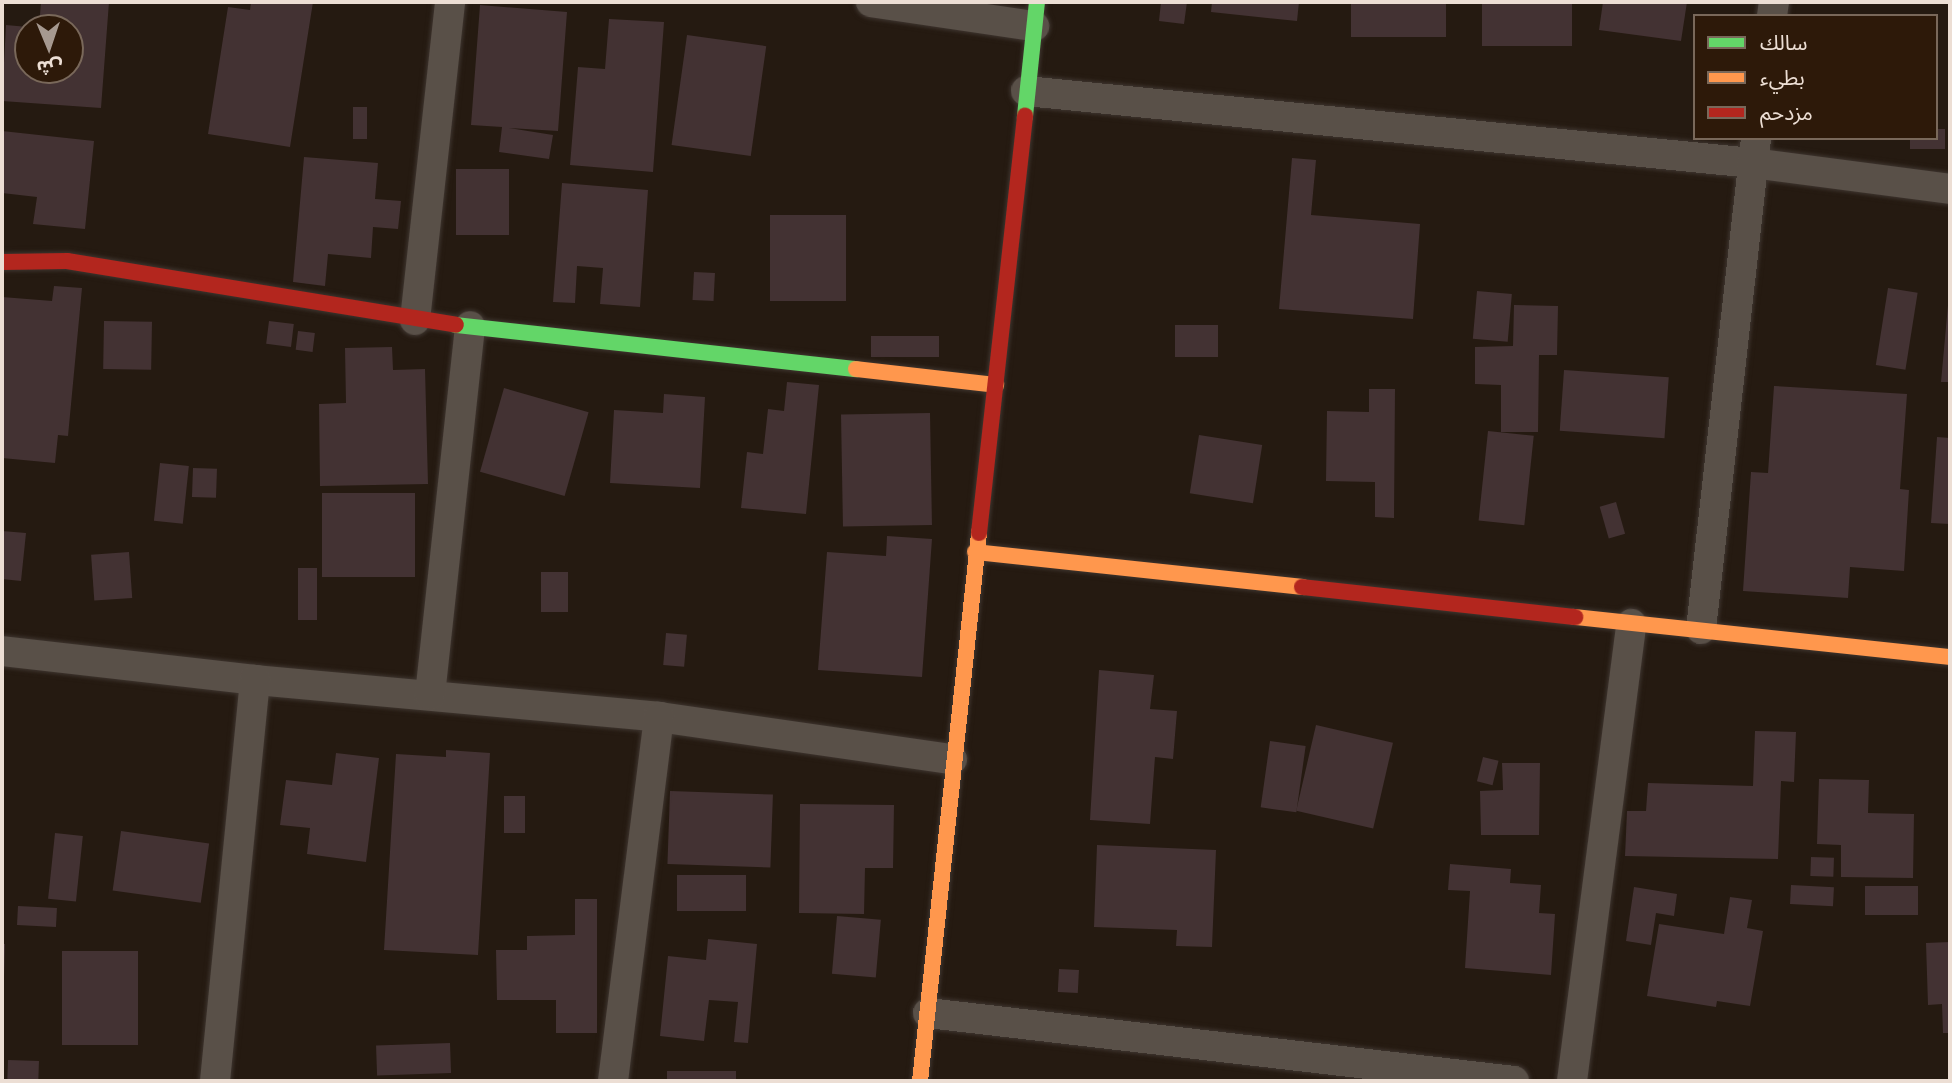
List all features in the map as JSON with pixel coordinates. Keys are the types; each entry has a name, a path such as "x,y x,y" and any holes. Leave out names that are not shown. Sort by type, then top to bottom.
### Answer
{"street":[{"path":"415,320 450,2"},
{"path":"871,2 1035,14 996,385 952,760 920,1081"},
{"path":"1026,90 1754,151 1950,188"},
{"path":"1701,629 1754,151"},
{"path":"2,262 67,261 415,320 996,385"},
{"path":"430,695 470,326"},
{"path":"975,552 1950,657"},
{"path":"1572,1081 1631,624"},
{"path":"2,651 255,680 659,717 952,760"},
{"path":"215,1081 255,680"},
{"path":"613,1081 659,717"},
{"path":"928,1013 1514,1081"}],"building":[{"path":"41,2 109,2 101,108 2,101 6,25 14,26 14,84 84,84 84,14 40,14"},
{"path":"251,2 313,2 290,147 208,134 228,7 250,10"},
{"path":"1161,2 1187,2 1184,24 1159,21"},
{"path":"1212,2 1299,2 1297,21 1211,12"},
{"path":"1351,2 1446,2 1446,37 1351,37"},
{"path":"1482,2 1572,2 1572,46 1482,46"},
{"path":"1603,2 1687,2 1681,41 1599,30"},
{"path":"480,5 567,12 558,131 509,128 553,135 549,159 499,152 502,127 471,125"},
{"path":"609,19 664,22 653,172 570,165 578,67 605,69"},
{"path":"687,35 766,46 751,156 672,145"},
{"path":"353,107 367,107 367,139 353,139"},
{"path":"1938,129 1945,129 1945,149 1910,149 1910,140 1938,140"},
{"path":"2,131 94,141 85,229 33,224 37,197 2,193"},
{"path":"304,157 378,163 375,199 401,201 398,229 373,227 371,258 328,254 325,286 293,282"},
{"path":"1292,158 1316,160 1311,215 1420,224 1413,319 1279,309"},
{"path":"456,169 509,169 509,235 456,235"},
{"path":"562,183 648,190 640,307 600,304 603,268 577,266 575,303 553,302"},
{"path":"770,215 846,215 846,301 770,301"},
{"path":"694,272 715,273 714,301 693,300"},
{"path":"54,286 82,288 68,436 58,435 55,463 2,458 2,297 52,301"},
{"path":"1888,288 1918,293 1905,370 1876,365"},
{"path":"1477,291 1512,294 1508,342 1473,339"},
{"path":"1514,305 1558,306 1557,355 1539,355 1538,432 1501,432 1501,385 1475,384 1475,347 1513,346"},
{"path":"1948,305 1950,382 1941,382"},
{"path":"104,321 152,322 151,370 103,369"},
{"path":"269,321 294,324 291,347 266,344"},
{"path":"1175,325 1218,325 1218,357 1175,357"},
{"path":"298,331 315,333 313,352 296,350"},
{"path":"871,336 939,336 939,357 871,357"},
{"path":"392,347 393,370 425,369 428,484 320,486 319,404 346,403 345,348"},
{"path":"1564,370 1669,377 1664,438 1560,431"},
{"path":"787,382 819,385 806,514 741,508 747,452 763,454 768,409 784,411"},
{"path":"1774,386 1907,394 1900,489 1909,490 1904,571 1850,567 1848,598 1743,591 1751,472 1768,473"},
{"path":"504,388 589,412 565,496 480,472"},
{"path":"1369,389 1395,389 1394,518 1375,517 1375,482 1326,481 1327,411 1369,412"},
{"path":"664,394 705,397 700,488 610,483 614,410 663,413"},
{"path":"930,413 932,525 843,527 841,415"},
{"path":"1488,431 1534,436 1524,525 1479,521"},
{"path":"1199,435 1262,445 1253,503 1190,493"},
{"path":"1937,437 1950,438 1950,524 1931,523"},
{"path":"160,463 189,466 183,524 154,521"},
{"path":"193,468 217,469 216,498 192,497"},
{"path":"322,493 415,493 415,577 322,577"},
{"path":"1616,502 1625,534 1609,538 1600,507"},
{"path":"2,531 26,533 21,581 2,579"},
{"path":"887,536 932,539 922,677 818,670 827,552 886,556"},
{"path":"129,552 132,598 94,601 91,555"},
{"path":"298,568 317,568 317,620 298,620"},
{"path":"541,572 568,572 568,612 541,612"},
{"path":"666,633 687,635 684,667 663,665"},
{"path":"1099,670 1154,675 1150,709 1177,711 1173,759 1155,757 1150,824 1090,820"},
{"path":"1316,725 1393,743 1373,829 1296,811"},
{"path":"1755,731 1796,732 1794,782 1781,781 1778,859 1625,856 1627,811 1646,811 1648,783 1753,786"},
{"path":"1270,741 1306,746 1296,812 1261,807"},
{"path":"446,750 490,753 478,955 384,950 396,754 446,757"},
{"path":"336,753 379,758 366,862 307,854 310,828 280,825 286,780 332,785"},
{"path":"1483,757 1499,761 1492,785 1477,781"},
{"path":"1502,763 1540,763 1539,835 1481,835 1480,791 1503,790"},
{"path":"1819,779 1869,780 1868,813 1914,814 1913,878 1841,877 1841,845 1817,844"},
{"path":"670,791 773,795 770,868 667,864"},
{"path":"504,796 525,796 525,833 504,833"},
{"path":"800,804 894,805 893,868 865,868 864,914 799,913"},
{"path":"121,831 209,843 201,903 113,890"},
{"path":"55,833 83,836 76,902 48,899"},
{"path":"1097,845 1216,850 1212,947 1176,946 1177,930 1094,927"},
{"path":"1811,857 1834,858 1833,877 1810,876"},
{"path":"1450,864 1511,869 1510,883 1541,885 1539,913 1555,914 1551,975 1465,968 1470,891 1448,890"},
{"path":"677,875 746,875 746,911 677,911"},
{"path":"1791,885 1834,887 1833,906 1790,904"},
{"path":"1865,886 1918,886 1918,915 1865,915"},
{"path":"1634,887 1677,894 1674,916 1656,913 1651,945 1626,941"},
{"path":"1730,897 1752,900 1747,928 1763,931 1750,1006 1717,1001 1716,1007 1647,996 1659,924 1724,934"},
{"path":"575,899 597,899 597,1033 556,1033 556,1000 497,1000 496,950 527,950 527,936 575,935"},
{"path":"18,906 57,908 56,927 17,925"},
{"path":"837,916 881,920 876,978 832,974"},
{"path":"708,939 757,944 748,1043 734,1042 738,1002 709,1000 704,1041 660,1036 668,956 706,960"},
{"path":"1950,942 1950,1033 1943,1033 1942,1004 1928,1005 1926,943"},
{"path":"2,944 5,944 4,978 2,978"},
{"path":"62,951 138,951 138,1045 62,1045"},
{"path":"1059,969 1079,970 1078,993 1058,992"},
{"path":"450,1043 451,1073 377,1076 376,1046"},
{"path":"8,1060 39,1061 38,1081 7,1081"},
{"path":"667,1071 736,1071 736,1081 667,1081"}],"traffic: fast":[{"path":"1025,116 1037,2"},
{"path":"456,325 856,369"}],"traffic: slow":[{"path":"856,369 996,385"},
{"path":"920,1081 979,533"},
{"path":"975,552 1302,587"},
{"path":"1575,617 1950,657"}],"traffic: jam":[{"path":"979,533 1025,116"},
{"path":"2,262 67,261 456,325"},
{"path":"1302,587 1575,617"}]}
